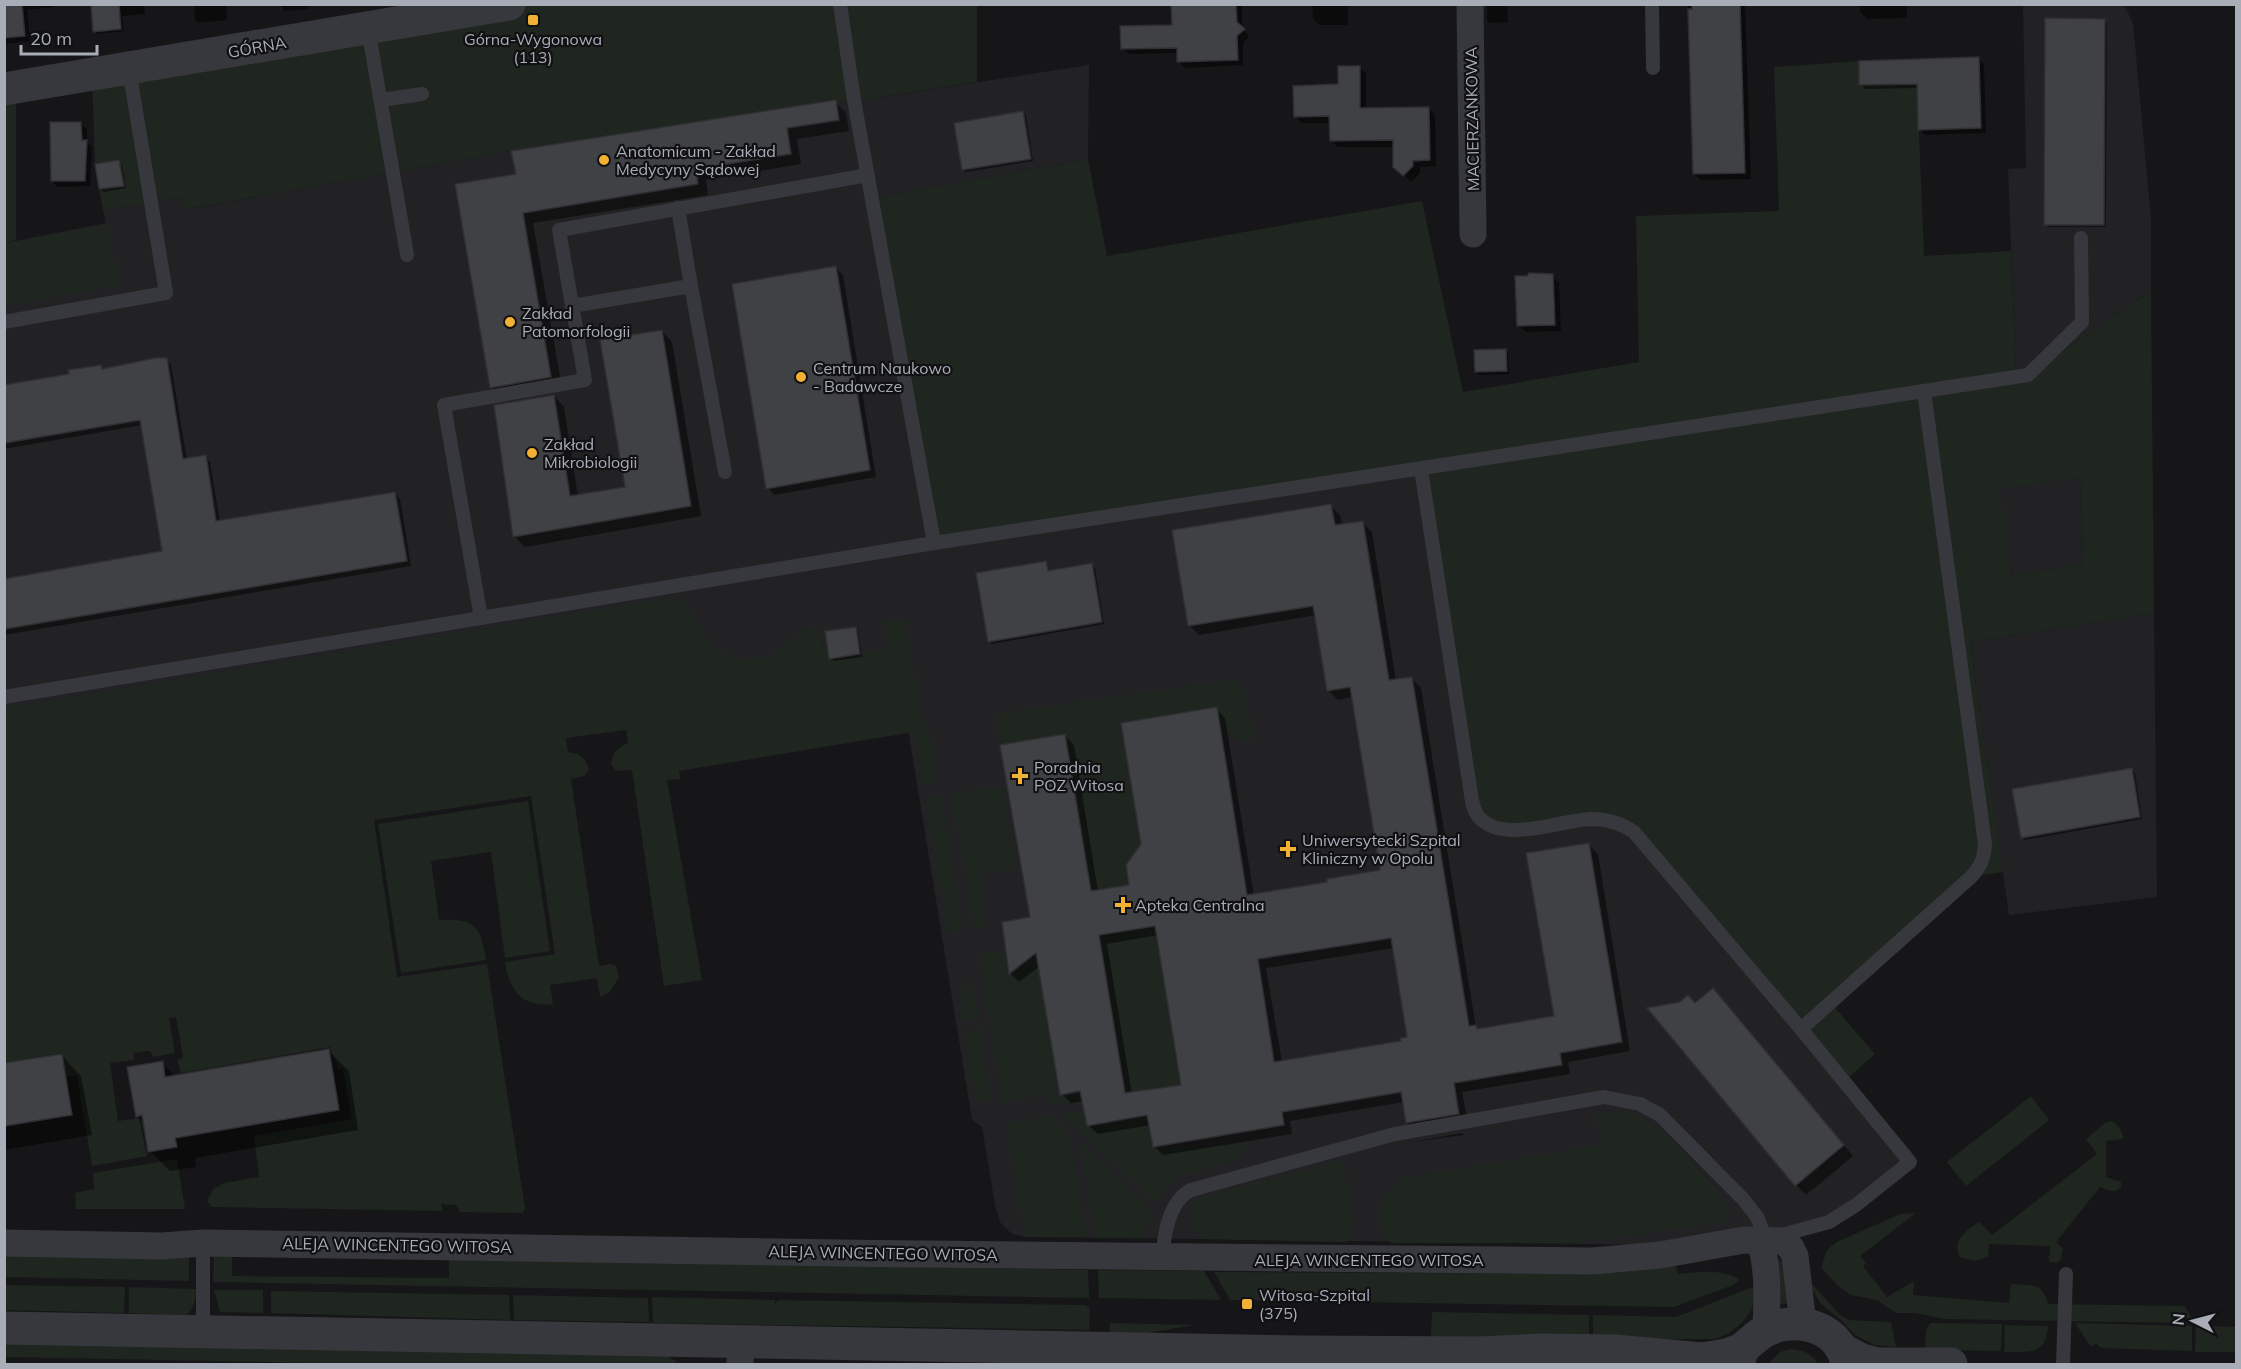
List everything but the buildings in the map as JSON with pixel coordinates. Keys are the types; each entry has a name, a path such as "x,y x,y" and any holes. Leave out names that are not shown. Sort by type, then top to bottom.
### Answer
{"street":[{"name":"GÓRNA","path":"4,89 509,4"},
{"name":"MACIERZANKOWA","path":"1470,4 1473,234"},
{"name":"ALEJA WINCENTEGO WITOSA","path":"4,1243 162,1246 203,1243 1162,1258 1593,1261 1660,1255 1744,1240 1783,1241 1791,1248 1795,1256 1803,1324"},
{"path":"1749,1348 1766,1275 1764,1253 1760,1241"},
{"path":"4,1328 468,1336 741,1354 1478,1353 1551,1350 1615,1351 1702,1359 1749,1348 1780,1324 1803,1324 1816,1327 1828,1334 1845,1357 1877,1364 1951,1365"}],"lane":[{"path":"840,4 934,543"},
{"path":"1652,4 1653,68"},
{"path":"368,28 408,255"},
{"path":"4,322 166,292 129,69"},
{"path":"381,100 422,94"},
{"path":"481,618 444,405 585,380 559,230 868,175"},
{"path":"678,208 725,472"},
{"path":"4,697 934,543 2028,375 2082,322 2081,238"},
{"path":"572,306 691,286"},
{"path":"1801,1029 1971,877 1984,858 1985,843 1924,391"},
{"path":"1162,1258 1166,1229 1176,1204 1186,1192 1395,1134 1605,1097 1640,1104 1660,1115 1743,1199 1762,1229 1760,1241 1829,1222 1856,1205 1910,1162 1634,832 1615,821 1591,819 1524,830 1507,830 1485,822 1478,815 1471,792 1421,469"},
{"path":"203,1243 203,1332"},
{"path":"2063,1365 2066,1274"}],"shaded area":[{"path":"510,5 977,5 977,82 511,151 183,210 181,198 103,211 95,164 92,75"},
{"path":"2023,5 2124,5 2133,23 2151,219 2151,291 2028,375 2016,377 2008,169 2026,168"},
{"path":"1859,61 1859,85 1917,84 1924,256 2011,251 2016,376 2028,375 2151,291 2154,613 1970,642 2003,872 1971,877 1831,1003 1875,1054 1844,1082 1634,832 1615,821 1524,830 1478,815 1421,469 934,543 873,198 1088,159 1107,256 1422,201 1463,392 1639,362 1636,216 1779,211 1774,67","holes":["2081,478 2083,564 2011,576 2000,489"]},
{"path":"1089,65 1088,159 873,198 1421,469 1576,820 1624,825 1910,1162 1856,1205 1745,1246 1026,1237 1012,1234 1000,1222 982,1127 972,1120 908,729 663,706 5,810 5,243 106,223 103,211 181,198 184,210 511,151"},
{"path":"16,87 16,240 5,243 5,89"},
{"path":"108,224 118,283 112,287 5,306 5,244"},
{"path":"2081,478 2083,564 2011,576 1999,489"},
{"path":"676,597 690,611 706,637 718,650 742,659 759,658 774,653 804,631 818,626 822,648 828,647 830,659 866,655 865,652 887,648 883,622 905,619 923,726 928,725 938,780 923,783 914,732 679,771 680,779 667,780 702,980 664,986 632,770 616,771 611,764 616,751 628,743 626,730 566,738 568,752 582,757 589,770 584,776 571,779 599,966 610,964 616,966 619,977 610,992 600,997 597,978 550,985 553,1004 533,1003 519,995 510,981 505,962 555,954 531,796 374,820 397,977 487,964 525,1208 523,1213 460,1212 456,1205 441,1204 443,1211 212,1207 207,1201 213,1189 225,1183 259,1177 254,1136 352,1119 343,1068 338,1069 330,1047 181,1073 177,1060 183,1058 177,1021 175,1017 169,1018 175,1053 153,1057 150,1051 134,1053 134,1060 110,1063 118,1121 139,1118 147,1156 92,1166 77,1076 67,1077 62,1053 5,1062 5,708"},
{"path":"2154,613 2157,897 2009,915 1970,642"},
{"path":"1232,680 1238,683 1246,696 1253,741 1242,742 1219,725 1142,850 1136,851 1126,865 1129,885 1103,889 1096,922 1065,735 1000,745 994,714"},
{"path":"1002,786 1016,868 978,874 986,928 975,930 952,793"},
{"path":"941,795 963,930 948,932 925,797"},
{"path":"528,801 550,951 505,958 491,852 431,861 439,920 460,920 474,926 481,939 486,960 401,973 378,824"},
{"path":"1154,927 1180,1084 1142,1090 1151,1147 1159,1151 1195,1145 1200,1148 1223,1144 1224,1147 1248,1142 1237,1159 1176,1178 1163,1193 1158,1204 1061,1114 1128,1103 1100,936"},
{"path":"1002,950 1003,956 1035,951 1061,1094 1123,1084 1124,1093 1054,1105 1049,1102 1047,1095 1002,1102 979,954"},
{"path":"971,977 978,1018 962,1021 960,1008 966,1007 966,1002 959,1003 958,993"},
{"path":"979,1025 991,1100 976,1103 964,1033 974,1032 973,1026"},
{"path":"2031,1096 2049,1120 1966,1186 1947,1162"},
{"path":"1612,1111 1630,1114 1662,1131 1689,1157 1724,1200 1730,1211 1729,1219 1724,1222 1576,1243 1391,1243 1384,1234 1380,1225 1380,1208 1388,1192 1402,1178 1598,1145 1600,1136 1595,1114"},
{"path":"1053,1116 1069,1134 1087,1237 1025,1237 1006,1123"},
{"path":"2112,1121 2120,1129 2123,1139 2106,1141 2106,1177 2121,1182 2121,1187 2113,1191 2100,1187 2056,1242 2063,1249 2061,1259 2057,1263 2050,1262 2048,1257 2050,1246 1989,1244 1988,1257 1974,1261 1960,1257 1957,1246 1965,1232 1979,1222 1992,1235 2097,1154 2086,1139 2105,1123"},
{"path":"1081,1143 1154,1212 1140,1238 1095,1238"},
{"path":"177,1159 185,1209 76,1209 75,1193 94,1189 93,1173"},
{"path":"1343,1160 1354,1226 1346,1242 1203,1239 1194,1230 1191,1213 1201,1197"},
{"path":"1916,1213 1860,1256 1866,1263 1863,1266 1887,1297 1914,1281 1913,1295 2009,1303 2011,1284 2024,1284 2039,1288 2048,1304 2185,1306 2192,1323 1945,1319 1915,1313 1896,1313 1877,1300 1851,1295 1837,1285 1821,1268 1827,1250 1837,1242 1900,1214"},
{"path":"5,1256 189,1256 189,1281 5,1277"},
{"path":"214,1256 232,1256 232,1276 449,1278 449,1259 1088,1270 1089,1298 213,1282"},
{"path":"1778,1259 1782,1262 1791,1303 1780,1304"},
{"path":"1676,1266 1678,1274 1718,1272 1739,1280 1733,1285 1674,1307 1230,1300 1214,1272 1583,1274"},
{"path":"1098,1270 1204,1271 1221,1300 1099,1298"},
{"path":"5,1285 125,1287 124,1313 5,1310"},
{"path":"1810,1285 1814,1286 1839,1314 1848,1320 1891,1322 1896,1347 1875,1345 1855,1335 1820,1303"},
{"path":"129,1287 196,1289 196,1296 193,1307 186,1315 129,1313"},
{"path":"1750,1288 1757,1288 1749,1313 1738,1326 1724,1336 1715,1339 1593,1340 1593,1315 1676,1317"},
{"path":"214,1290 263,1290 263,1313 220,1312"},
{"path":"271,1291 509,1295 510,1320 271,1313"},
{"path":"513,1295 648,1298 649,1322 514,1320"},
{"path":"652,1297 775,1300 775,1304 778,1300 1085,1305 1090,1308 1089,1330 653,1323"},
{"path":"1432,1312 1589,1315 1589,1340 1431,1337"},
{"path":"1110,1323 1195,1325 1141,1334 1110,1334"},
{"path":"1931,1323 2002,1324 2001,1351 1925,1350 1926,1330"},
{"path":"2075,1323 2192,1326 2192,1351 2101,1348 2096,1343 2091,1347"},
{"path":"2005,1325 2048,1326 2047,1336 2044,1343 2034,1350 2004,1352"},
{"path":"2196,1326 2236,1327 2236,1352 2195,1352"},
{"path":"5,1343 667,1356 676,1361 675,1364 376,1364 5,1357"},
{"path":"1790,1349 1806,1353 1818,1364 1768,1364 1780,1352"}],"place":[{"name":"Górna-Wygonowa (113)","path":"533,20"},
{"name":"Anatomicum - Zakład Medycyny Sądowej","path":"604,160"},
{"name":"Zakład Patomorfologii","path":"510,322"},
{"name":"Centrum Naukowo - Badawcze","path":"801,377"},
{"name":"Zakład Mikrobiologii","path":"532,453"},
{"name":"Poradnia POZ Witosa","path":"1020,776"},
{"name":"Uniwersytecki Szpital Kliniczny w Opolu","path":"1288,849"},
{"name":"Apteka Centralna","path":"1123,905"},
{"name":"Witosa-Szpital (375)","path":"1247,1304"}]}
